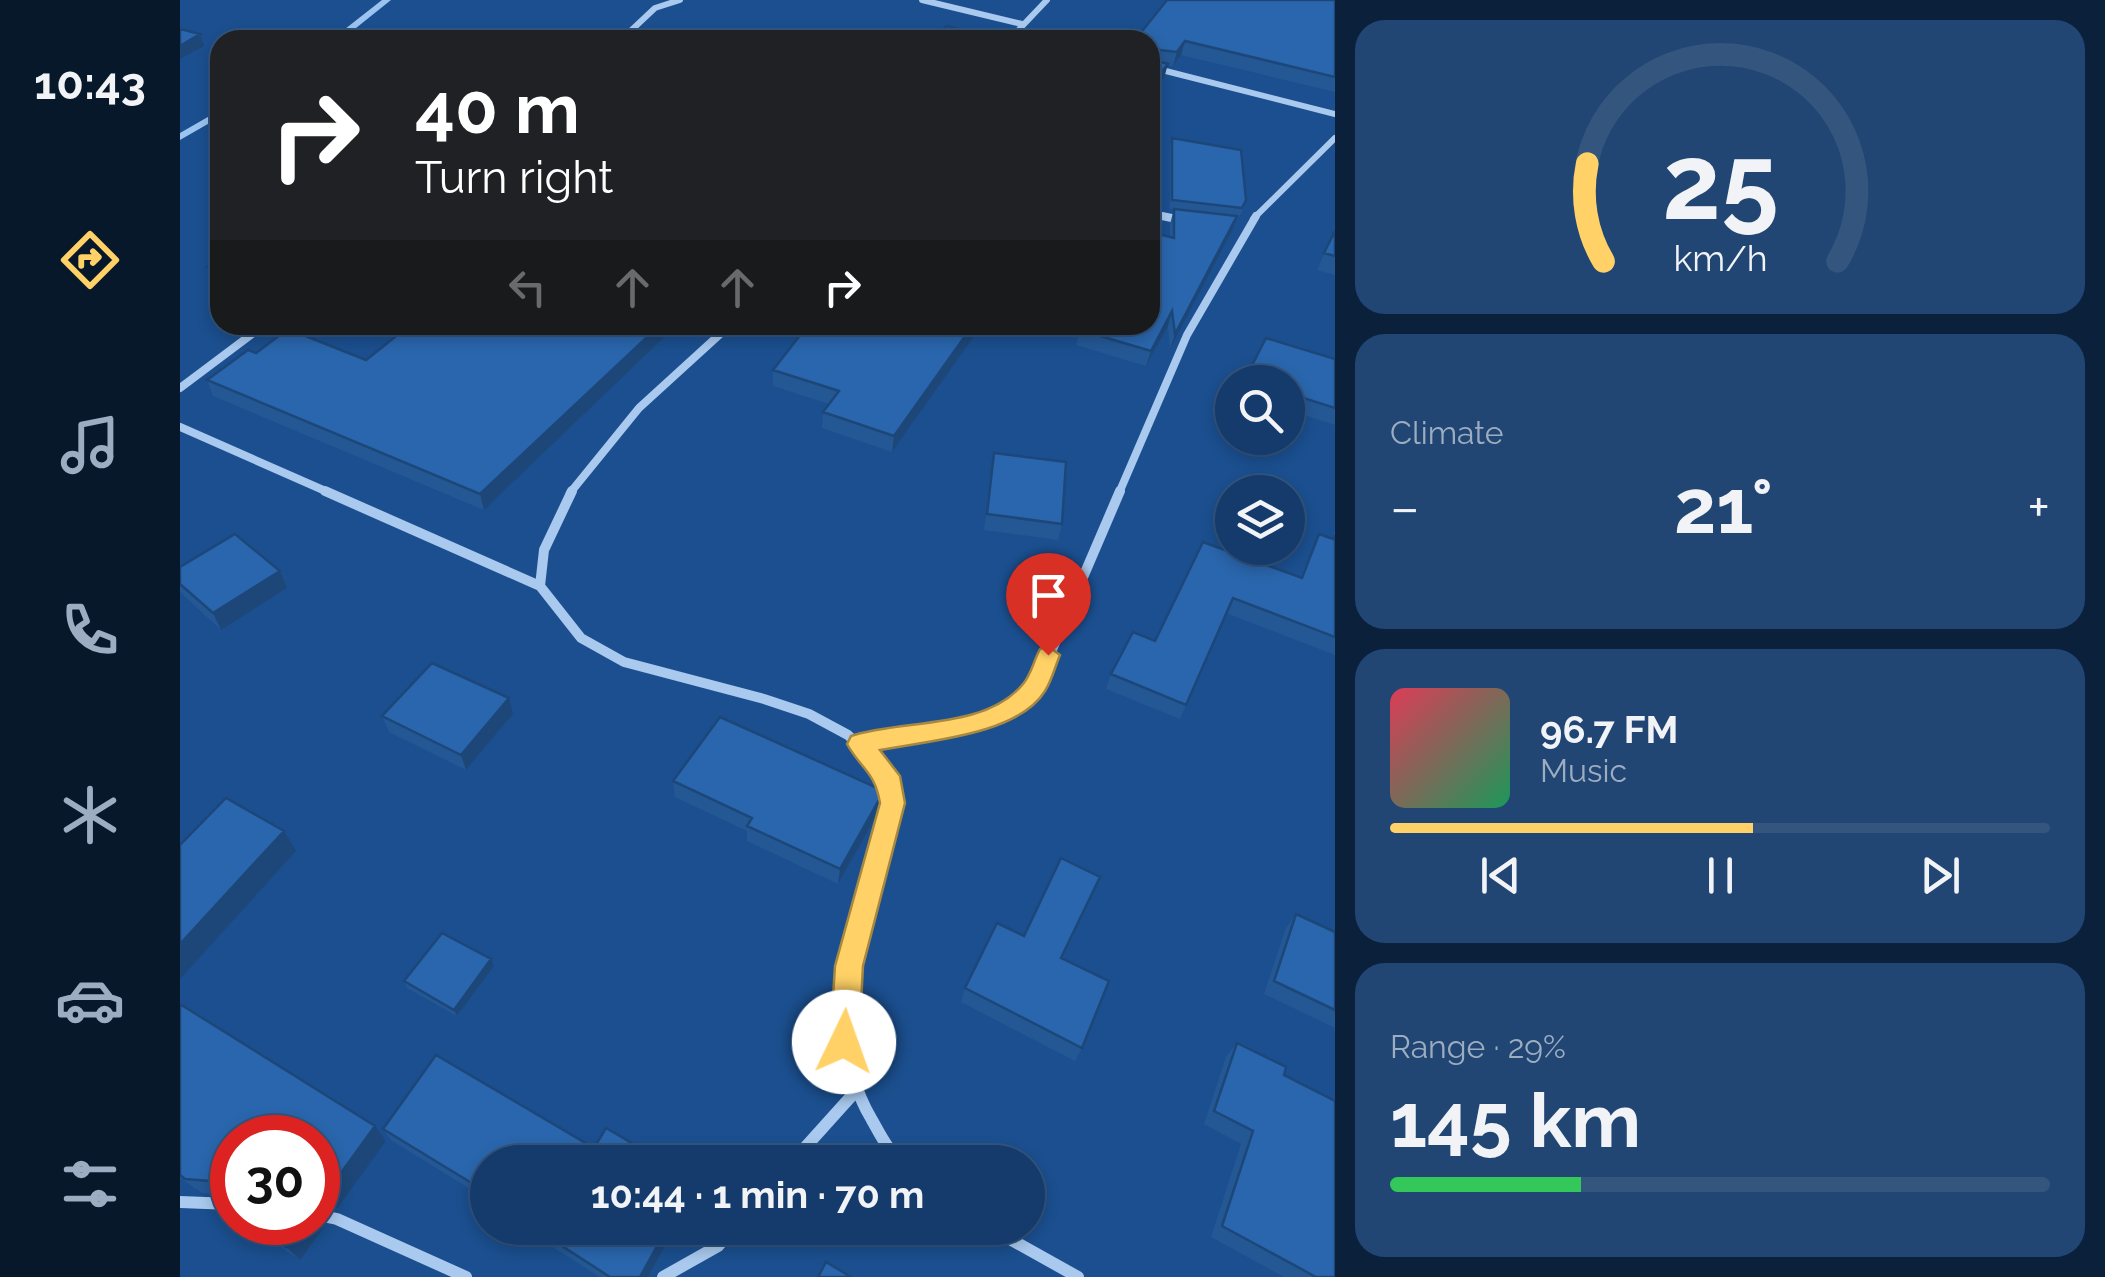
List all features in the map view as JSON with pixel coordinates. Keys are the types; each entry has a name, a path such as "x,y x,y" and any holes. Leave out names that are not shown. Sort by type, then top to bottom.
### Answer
{"street":[{"path":"632,30 656,8 680,0"},
{"path":"922,0 1022,24"},
{"path":"1017,30 1047,0"},
{"path":"1160,70 1335,114"},
{"path":"860,744 983,720 1020,703 1036,687 1187,335 1247,225 1335,138"},
{"path":"1160,216 1195,222"},
{"path":"1229,224 1247,225"},
{"path":"180,388 251,335"},
{"path":"540,586 542,547 555,520 614,436 720,335"},
{"path":"180,427 540,586 561,618 590,646 685,680 810,715 860,744 888,776 892,803 849,966 844,1042 854,1092 887,1145"},
{"path":"807,1145 854,1092"},
{"path":"180,1202 210,1203"},
{"path":"340,1219 466,1277"},
{"path":"662,1277 719,1245"},
{"path":"1021,1245 1078,1277"}],"building":[{"path":"1167,0 1335,0 1335,77 1185,41 1177,52 1160,50 1160,30 1143,30"},
{"path":"180,29 200,34 180,46"},
{"path":"1172,138 1241,150 1246,200 1242,208 1172,200"},
{"path":"1174,209 1237,216 1175,334 1172,311 1160,334 1160,234 1174,238"},
{"path":"1335,231 1335,256 1324,253"},
{"path":"280,335 303,335 366,360 397,335 649,335 480,494 207,380 248,350 256,353"},
{"path":"800,335 966,335 894,436 823,412 839,391 773,370"},
{"path":"1097,335 1159,335 1151,351"},
{"path":"1266,338 1335,359 1335,408 1305,398 1305,365 1252,365"},
{"path":"994,453 1066,462 1062,524 987,514"},
{"path":"235,534 280,571 213,613 180,584 180,567"},
{"path":"1319,534 1333,539 1335,535 1335,637 1233,598 1186,705 1111,674 1133,632 1155,641 1203,542 1215,546 1215,565 1266,565 1302,578"},
{"path":"432,663 509,698 461,755 382,716"},
{"path":"720,717 884,791 840,869 747,826 752,818 673,781"},
{"path":"226,798 284,831 180,944 180,845"},
{"path":"1061,858 1100,877 1061,958 1109,981 1082,1048 965,988 997,923 1024,936"},
{"path":"1296,914 1335,932 1335,1010 1274,981"},
{"path":"442,933 491,959 454,1010 404,981"},
{"path":"180,1004 375,1126 340,1174 340,1115 210,1115 210,1181 180,1175"},
{"path":"1237,1043 1286,1067 1284,1075 1335,1101 1335,1277 1316,1277 1222,1226 1253,1131 1214,1111"},
{"path":"436,1055 589,1145 470,1145 470,1182 383,1129"},
{"path":"606,1128 635,1145 596,1145"},
{"path":"561,1245 658,1245 640,1277 610,1277"},
{"path":"826,1262 851,1277 818,1277"}],"waterway":[{"path":"348,30 387,0"},
{"path":"180,137 210,119"}],"route":[{"path":"844,1042 849,966 892,803 888,776 860,744 983,720 1020,703 1036,687 1048,655"}]}
